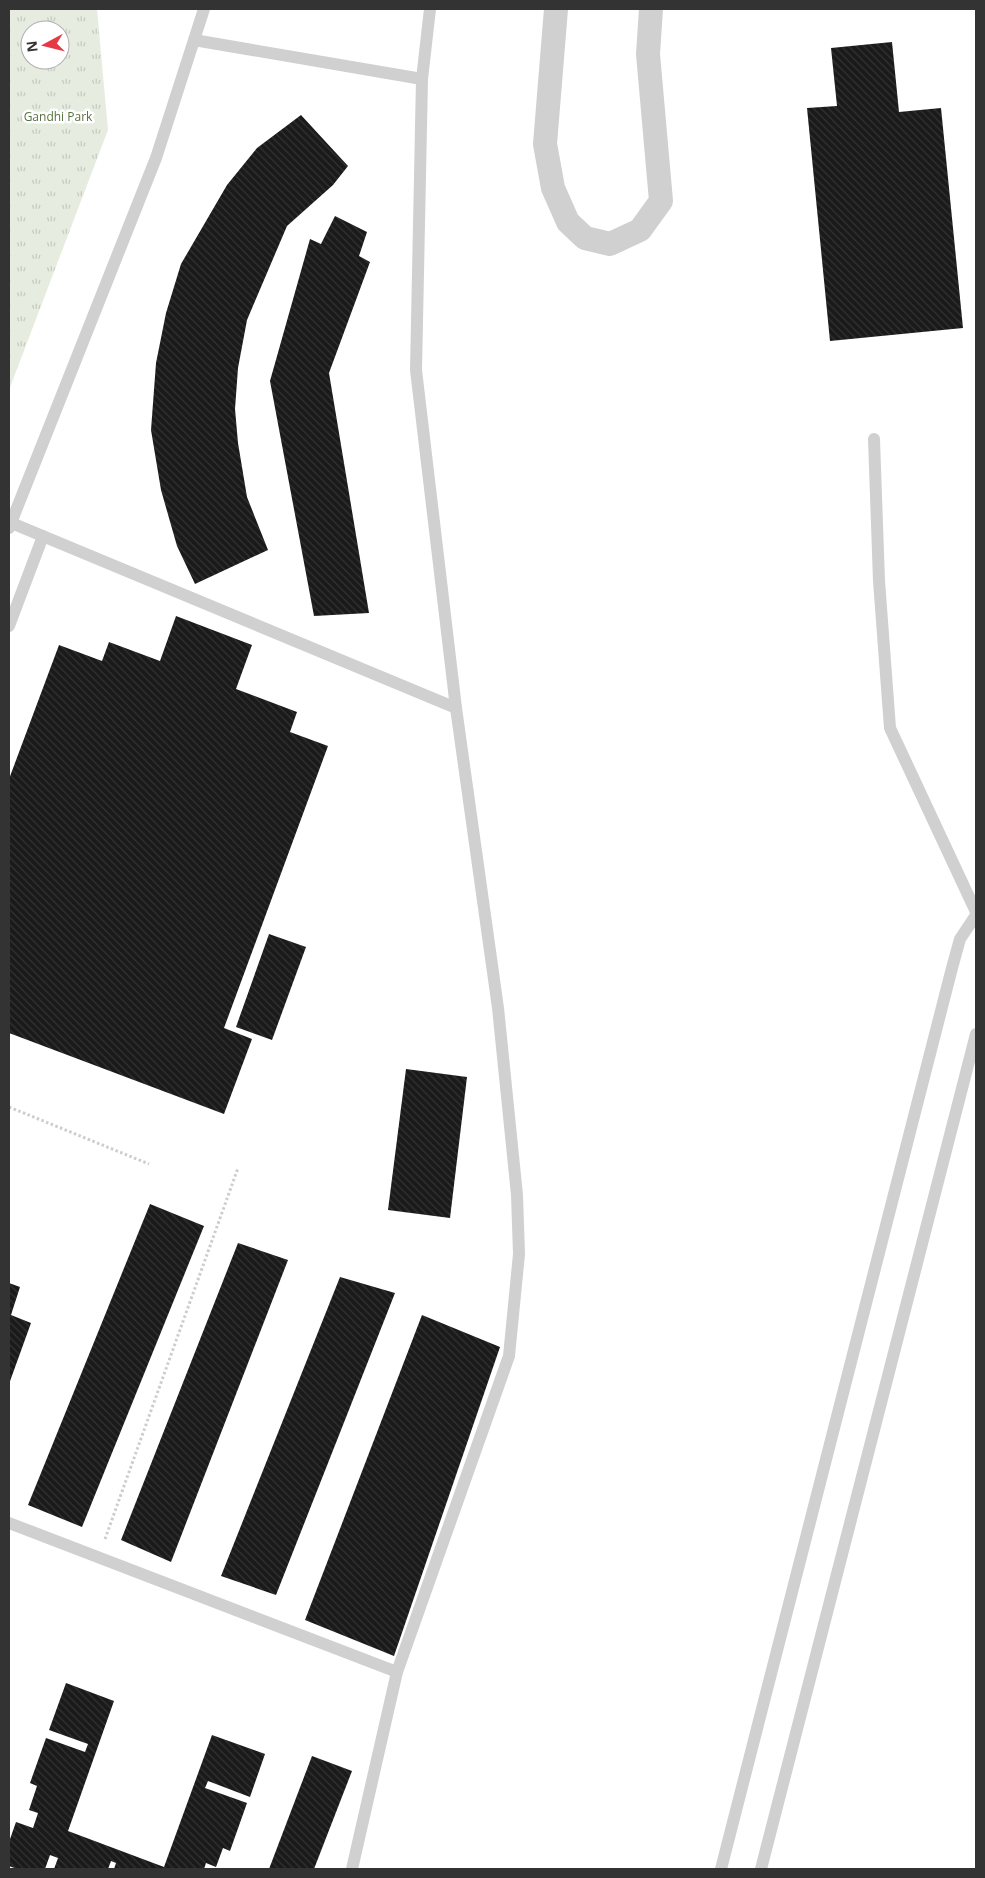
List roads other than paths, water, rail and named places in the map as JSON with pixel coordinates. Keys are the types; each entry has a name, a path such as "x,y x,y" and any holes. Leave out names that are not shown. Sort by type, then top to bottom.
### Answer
{"street":[{"path":"556,9 545,144 554,188 568,222 585,238 610,244 640,230 661,201 648,54 651,9"}],"lane":[{"path":"204,9 156,158 10,524 456,708"},
{"path":"352,1869 397,1672 510,1356 519,1254 517,1195 498,1008 456,708 416,370 422,79 430,9"},
{"path":"194,40 422,79"},
{"path":"720,1869 952,968 960,939 976,914 890,728 878,581 874,439"},
{"path":"9,626 43,536"},
{"path":"761,1869 976,1034"},
{"path":"9,1523 397,1672"}],"park label":[{"name":"Gandhi Park","path":"58,117"}]}
